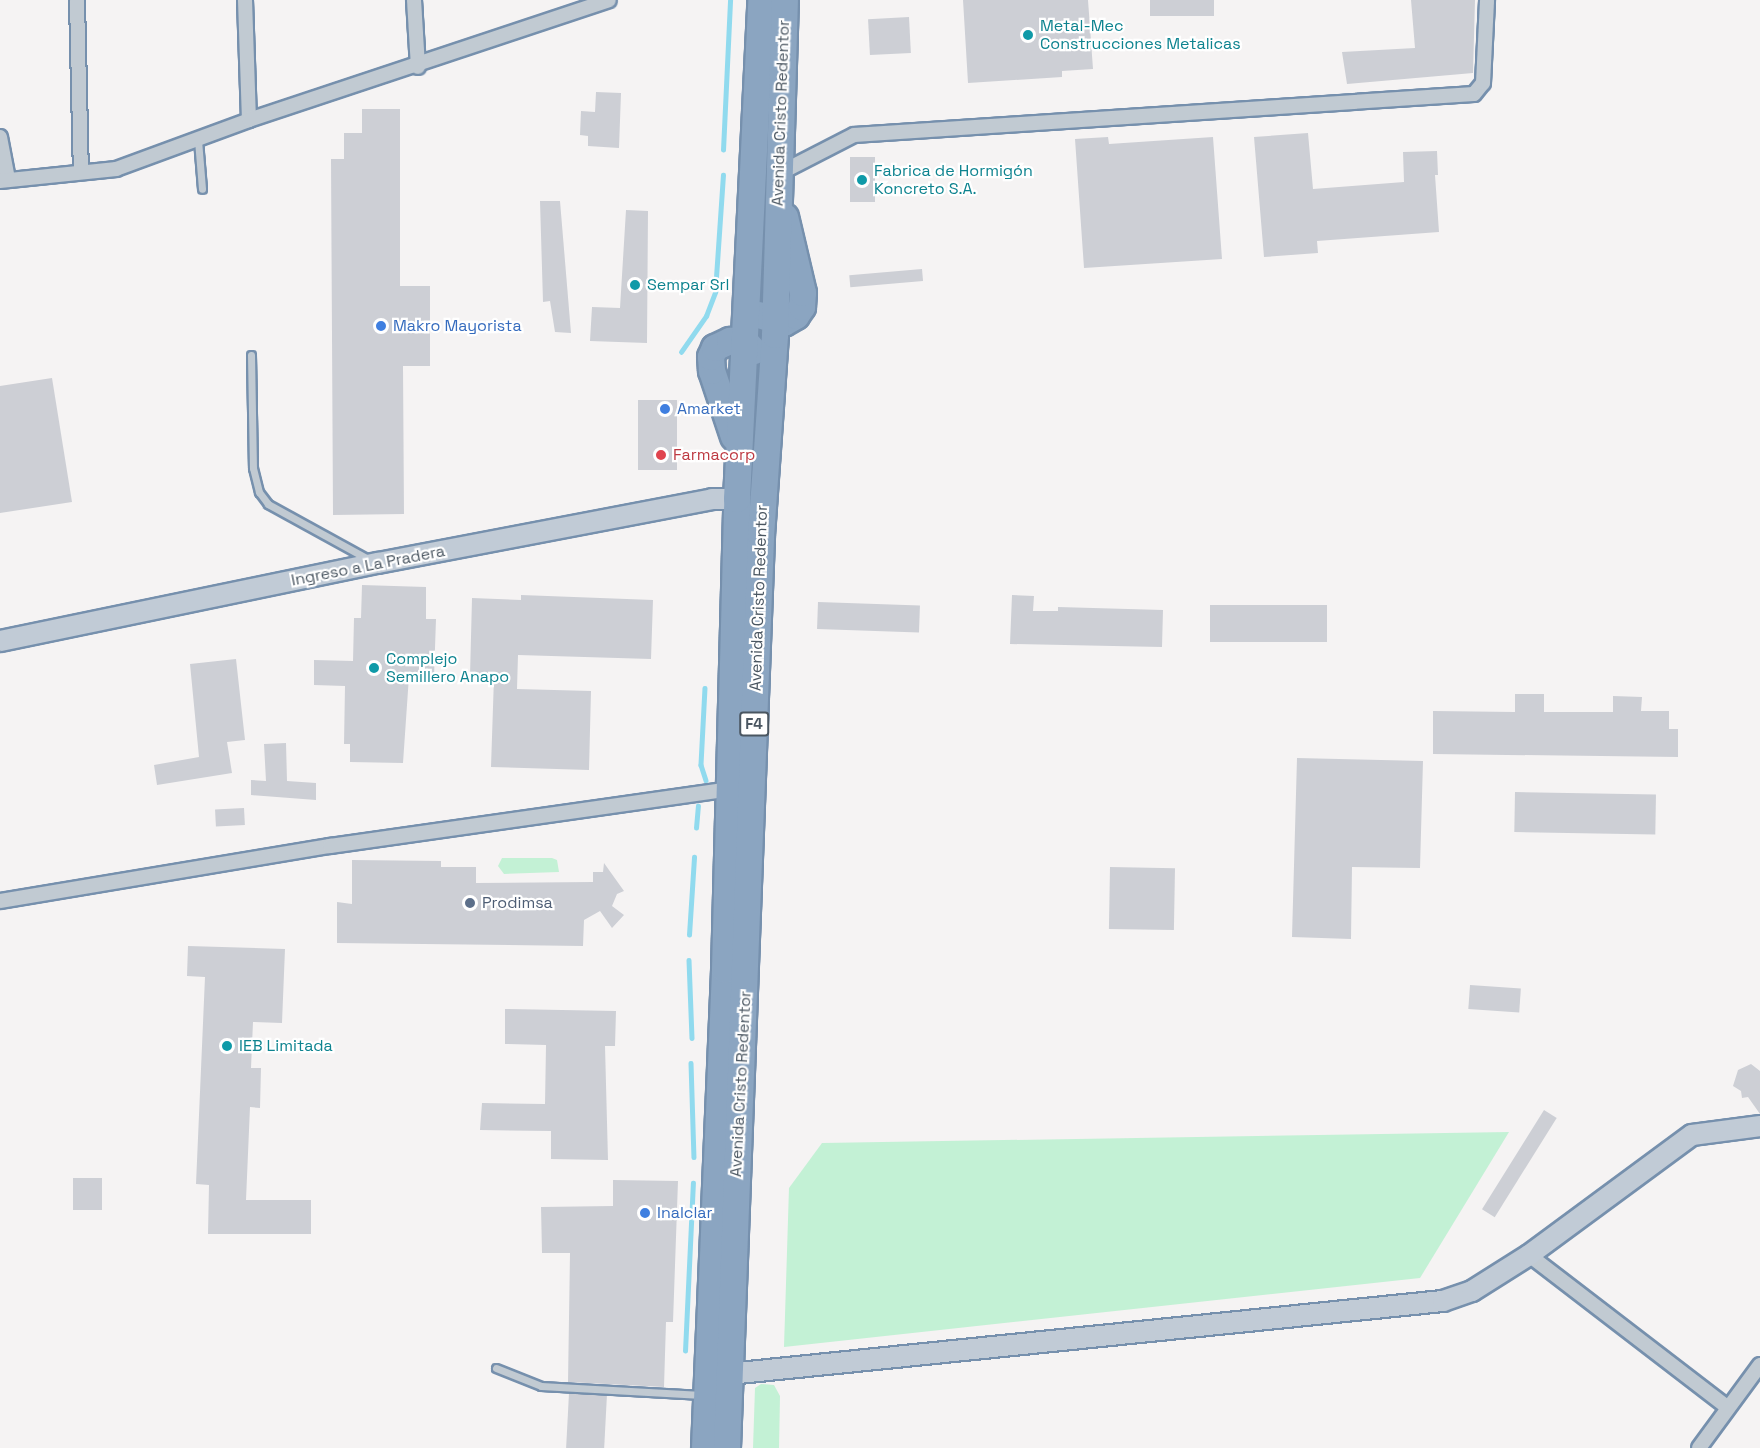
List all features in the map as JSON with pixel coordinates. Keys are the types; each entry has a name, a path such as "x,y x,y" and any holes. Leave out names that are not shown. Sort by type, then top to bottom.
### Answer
{"highway":[{"name":"Avenida Cristo Redentor","path":"705,1448 731,789 739,461 711,357 724,342 744,340 761,0"},
{"name":"Avenida Cristo Redentor","path":"727,1448 761,536 773,321 784,322 796,316 803,293 778,184 786,0"},
{"path":"753,163 759,223 757,311 773,321"},
{"path":"744,340 753,350 757,367 755,490 761,536"}],"street":[{"path":"77,0 81,170"},
{"path":"245,0 249,120"},
{"path":"414,0 418,67"},
{"path":"0,137 4,180 81,170 116,169 249,120 418,67 584,4 609,0"},
{"path":"778,184 854,135 1474,94 1483,83 1487,0"},
{"name":"Ingreso a La Pradera","path":"0,641 378,563 712,499 737,499"},
{"path":"0,901 340,844 731,789"},
{"path":"729,1374 1443,1301 1472,1291 1529,1255 1692,1135 1760,1126"},
{"path":"1529,1255 1727,1407"},
{"path":"1699,1448 1760,1365"}],"lane":[{"path":"198,140 202,189"},
{"path":"250,355 254,468 259,492 268,504 378,563"},
{"path":"496,1368 541,1386 707,1395"}],"green space":[{"path":"502,858 552,858 557,860 559,872 504,874 498,866"},
{"path":"1509,1132 1420,1278 784,1347 789,1188 822,1143"},
{"path":"761,1384 774,1385 780,1396 779,1448 753,1448 755,1388"}],"building":[{"name":"Metal-Mec Construcciones Metalicas","path":"963,0 1088,0 1093,69 1062,71 1062,77 968,83"},
{"path":"1150,0 1214,0 1214,16 1150,16"},
{"path":"1411,0 1475,0 1473,73 1347,84 1342,52 1415,48"},
{"path":"909,17 911,53 870,55 868,19"},
{"path":"596,92 621,93 619,148 588,146 588,136 580,135 581,111 595,112"},
{"name":"Makro Mayorista","path":"362,109 400,109 400,286 430,286 430,366 403,366 404,514 333,515 331,159 344,159 344,133 362,133"},
{"path":"1308,133 1313,189 1404,182 1403,152 1437,151 1438,175 1435,175 1439,232 1317,241 1318,253 1264,257 1254,137"},
{"path":"1108,137 1109,144 1213,137 1222,259 1084,268 1075,139"},
{"name":"Fabrica de Hormigón Koncreto S.A.","path":"850,157 875,157 875,202 850,202"},
{"path":"540,201 560,201 571,333 555,332 550,301 543,302"},
{"name":"Sempar Srl","path":"626,210 648,211 647,343 590,341 592,307 620,308"},
{"path":"922,269 923,281 850,287 849,275"},
{"path":"52,378 72,502 0,513 0,386"},
{"path":"638,400 677,400 677,470 638,470"},
{"name":"Complejo Semillero Anapo","path":"362,585 426,587 426,619 436,619 434,677 409,676 403,763 350,762 350,744 344,744 345,686 314,685 314,660 353,661 354,618 361,618"},
{"path":"521,595 653,600 651,659 518,655 517,689 591,691 589,770 491,767 494,677 470,676 472,598 521,600"},
{"path":"1012,595 1034,596 1033,611 1058,611 1058,607 1163,610 1162,647 1010,644"},
{"path":"818,602 920,606 919,633 817,629"},
{"path":"1210,605 1327,605 1327,642 1210,642"},
{"path":"236,659 245,740 227,742 232,773 157,785 154,765 199,757 190,664"},
{"path":"1515,694 1544,694 1544,712 1613,712 1613,696 1642,697 1641,711 1669,711 1669,729 1678,729 1678,757 1433,754 1433,711 1515,712"},
{"path":"286,743 287,781 316,783 316,800 251,795 251,780 266,781 264,744"},
{"path":"1297,758 1423,761 1420,868 1352,867 1351,939 1292,937"},
{"path":"1515,792 1656,794 1655,834 1514,832"},
{"path":"244,808 245,825 216,826 215,810"},
{"name":"Prodimsa","path":"352,860 441,861 441,867 476,867 476,883 593,882 593,872 603,872 604,863 624,891 617,894 612,906 624,915 612,928 600,911 584,920 583,946 337,943 337,902 352,904"},
{"path":"1110,867 1175,868 1174,930 1109,929"},
{"name":"IEB Limitada","path":"188,946 285,949 282,1023 253,1022 251,1068 261,1068 260,1108 250,1107 246,1200 311,1200 311,1234 208,1234 209,1185 196,1184 205,977 187,976"},
{"path":"1470,985 1521,989 1519,1012 1468,1009"},
{"path":"505,1009 616,1011 615,1046 605,1046 608,1160 551,1159 551,1131 480,1130 482,1103 545,1104 546,1045 505,1044"},
{"path":"1751,1064 1760,1071 1760,1114 1748,1097 1742,1098 1741,1091 1733,1086 1738,1070"},
{"path":"1544,1110 1557,1118 1495,1217 1482,1209"},
{"path":"73,1178 102,1178 102,1210 73,1210"},
{"path":"613,1180 678,1181 673,1322 666,1322 664,1387 568,1382 570,1253 542,1253 541,1207 613,1206"},
{"path":"569,1393 607,1395 604,1448 566,1448"}],"waterway":[{"path":"723,150 730,0"},
{"path":"681,352 706,316 715,292 723,175"},
{"path":"705,688 701,765 706,780"},
{"path":"696,828 698,806"},
{"path":"689,935 694,857"},
{"path":"689,960 692,1038"},
{"path":"691,1063 694,1157"},
{"path":"685,1351 693,1183"}],"place":[{"name":"Metal-Mec Construcciones Metalicas","path":"1028,35"},
{"name":"Fabrica de Hormigón Koncreto S.A.","path":"862,180"},
{"name":"Sempar Srl","path":"635,285"},
{"name":"Makro Mayorista","path":"381,326"},
{"name":"Amarket","path":"665,409"},
{"name":"Farmacorp","path":"661,455"},
{"name":"Complejo Semillero Anapo","path":"374,668"},
{"name":"Prodimsa","path":"470,903"},
{"name":"IEB Limitada","path":"227,1046"},
{"name":"Inalclar","path":"645,1213"}]}
